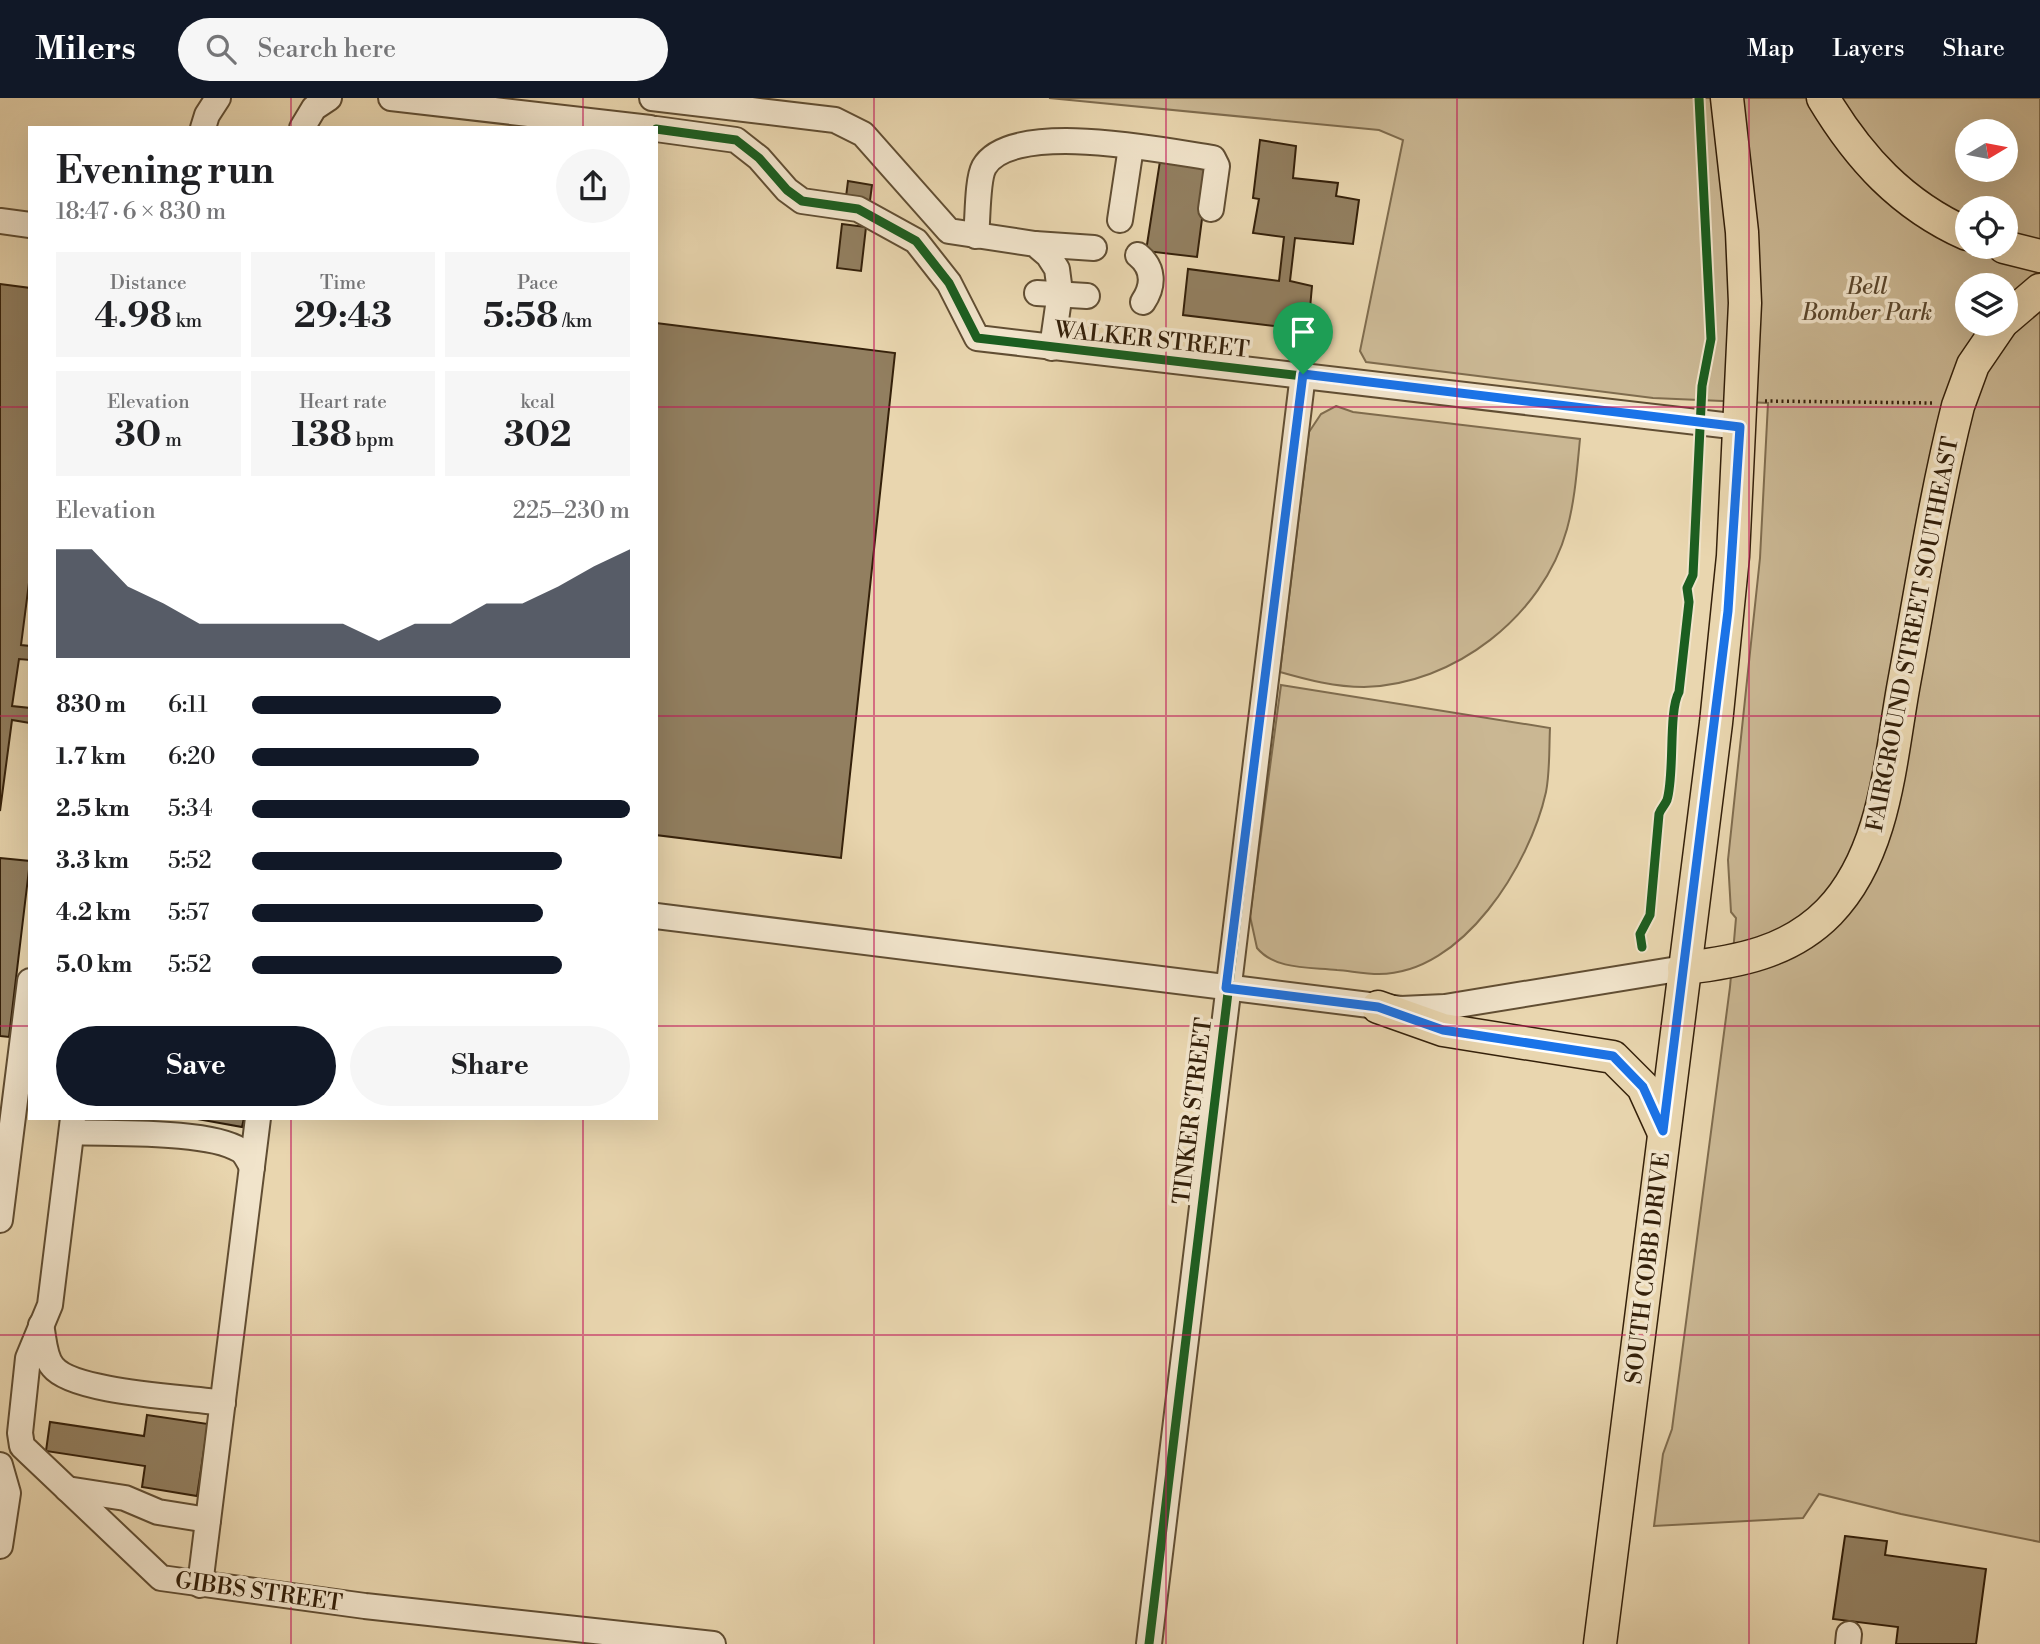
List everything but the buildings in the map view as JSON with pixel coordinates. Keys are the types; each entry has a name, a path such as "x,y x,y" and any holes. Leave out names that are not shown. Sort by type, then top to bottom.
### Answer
{"main road":[{"name":"SOUTH COBB DRIVE","path":"1602,1642 1728,611 1745,303 1737,173 1727,98"},
{"path":"1824,98 1850,141 1894,188 1918,208 1955,228"},
{"path":"2018,250 2040,256"},
{"path":"2018,309 2040,290"},
{"name":"FAIRGROUND STREET SOUTHEAST","path":"1684,968 1744,959 1792,941 1829,913 1861,867 1882,800 1958,407 1973,365 1993,336"},
{"path":"1378,1007 1443,1030 1613,1056 1643,1087 1663,1131"}],"street":[{"path":"205,126 218,98"},
{"path":"303,126 314,107 329,98"},
{"path":"391,98 633,126"},
{"path":"652,98 835,120 850,125 863,134 940,224 958,234 1094,248"},
{"name":"WALKER STREET","path":"658,129 736,140 759,158 787,190 802,201 858,209 916,241 949,283 977,338 1740,427"},
{"path":"976,236 982,170 990,159 1033,141 1086,141 1213,158 1217,166 1211,209"},
{"path":"1121,220 1131,147"},
{"path":"0,221 28,225"},
{"path":"1035,244 1057,269 1049,294 1052,348"},
{"path":"1138,255 1145,261 1150,272 1151,291 1143,302"},
{"path":"1049,294 1087,296"},
{"name":"TINKER STREET","path":"1149,1644 1226,988 1303,374"},
{"path":"658,916 1378,1007 1445,1007 1684,968"},
{"path":"0,1220 28,997"},
{"path":"200,1585 258,1120"},
{"path":"73,1125 220,1142 242,1150 252,1167"},
{"name":"GIBBS STREET","path":"73,1125 50,1305 28,1358 20,1433 22,1446 161,1578 200,1585 713,1644"},
{"path":"41,1325 52,1367 66,1378 83,1384 223,1403"},
{"path":"0,1465 8,1493 0,1546"},
{"path":"67,1489 125,1498 158,1512 208,1520"}],"path":[{"path":"1768,401 1930,403 1958,407"}],"green space":[{"name":"Bell Bomber Park","path":"1049,98 2040,98 2040,1542 1901,1514 1819,1494 1803,1518 1654,1526 1663,1454 1672,1429 1730,987 1736,918 1731,912 1728,860 1760,558 1768,403 1653,398 1366,362 1360,351 1403,140 1379,130"},
{"path":"1336,406 1353,412 1580,439 1574,496 1567,529 1555,561 1538,590 1516,617 1490,640 1461,659 1430,674 1398,683 1364,687 1343,686 1280,672 1309,432 1321,414"},
{"path":"1281,685 1550,728 1546,792 1525,851 1488,910 1465,935 1438,956 1410,969 1374,974 1283,964 1264,955 1257,948 1250,916"}],"cycle path":[{"path":"1642,947 1640,934 1650,915 1659,814 1667,800 1671,775 1674,713 1679,692 1689,602 1687,588 1693,575 1702,386 1711,339 1699,98"},
{"path":"658,129 736,140 759,158 787,190 802,201 858,209 916,241 949,283 977,338 1740,427"},
{"path":"1149,1644 1303,374"}],"route":[{"path":"1303,374 1740,427 1737,505 1716,723 1663,1131 1643,1087 1613,1056 1443,1030 1378,1007 1226,988 1303,374"}]}
